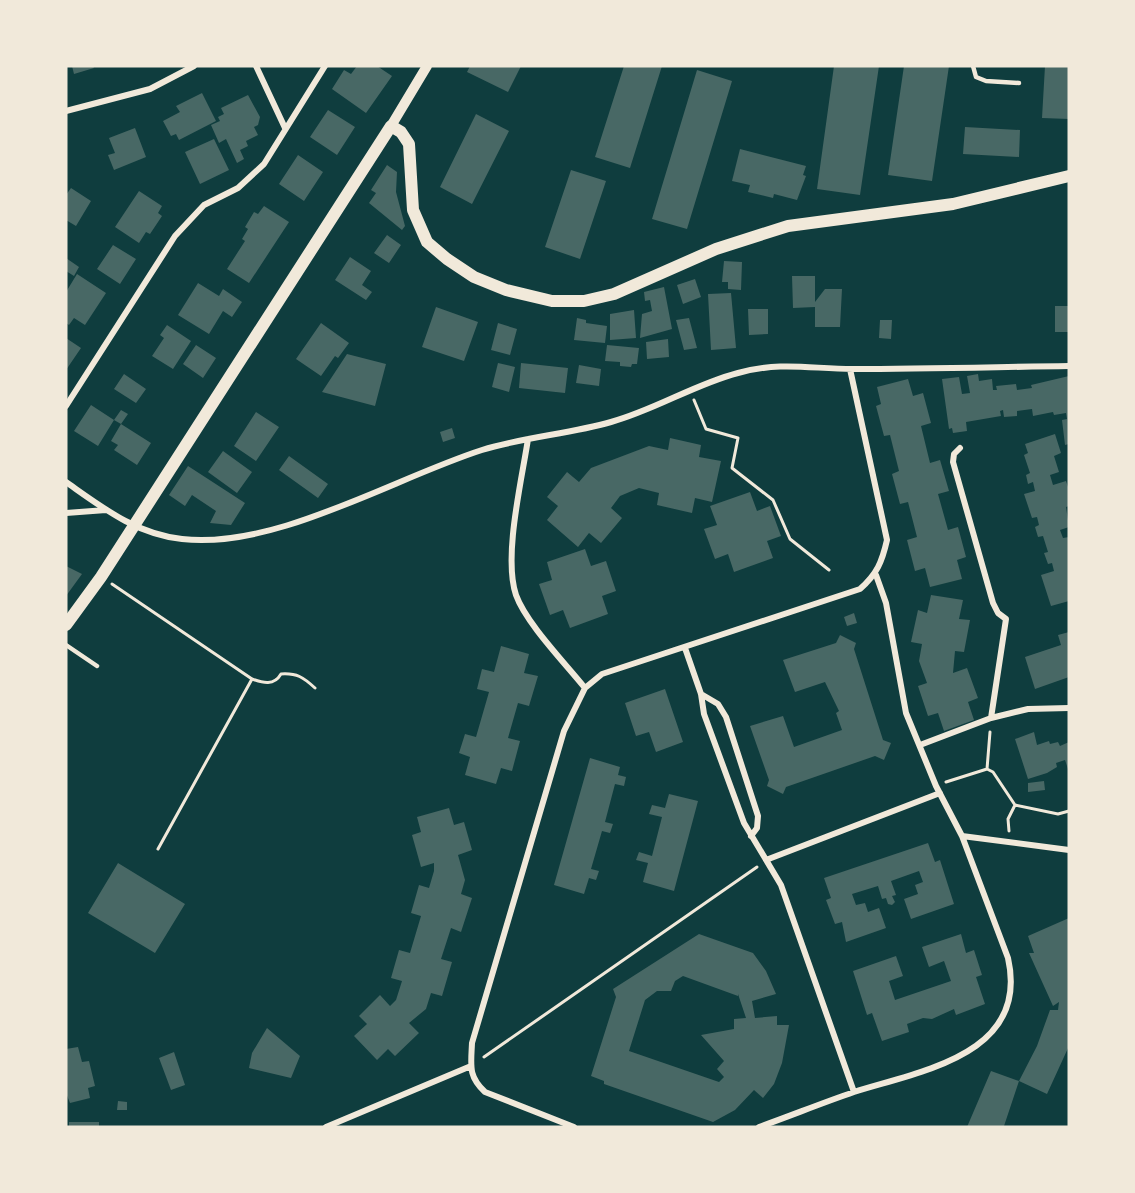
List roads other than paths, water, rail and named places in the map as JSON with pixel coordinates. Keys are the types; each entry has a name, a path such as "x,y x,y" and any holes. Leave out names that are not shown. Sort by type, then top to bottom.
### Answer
{"main road":[{"path":"66,625 101,577 391,126 401,132 409,144 413,210 427,242 437,252 474,276 506,290 552,301 584,301 614,294 716,249 789,226 953,204 1044,180 1069,176"},
{"path":"1044,180 1069,166"}],"street":[{"path":"66,111 150,89 194,66"},
{"path":"256,66 285,128"},
{"path":"66,406 188,219 204,206 251,178 264,164 325,66"},
{"path":"391,126 427,66"},
{"path":"66,482 133,526 160,536 184,540 212,539 246,534 316,516 483,450 612,422 737,373 771,366 804,364 849,369 1069,366"},
{"path":"574,1127 485,1092 474,1082 471,1066 472,1043 564,731 585,688 602,674 860,589 876,575 883,561 887,540 849,369"},
{"path":"528,439 512,550 516,594 524,610 585,688"},
{"path":"960,448 954,454 953,462 993,603 998,613 1006,619 991,718"},
{"path":"66,513 106,510"},
{"path":"759,1127 854,1092 958,1059 982,1041 998,1023 1009,1000 1012,978 1008,958 962,836 936,786 906,713 886,603 876,575"},
{"path":"686,648 701,694 704,714 751,836 781,885 854,1092"},
{"path":"701,694 718,704 726,717 758,816 757,828 751,836"},
{"path":"920,745 991,718 1028,709 1069,708"},
{"path":"766,860 940,793"},
{"path":"962,836 1069,850"},
{"path":"326,1127 471,1066"}],"lane":[{"path":"973,66 976,77 986,81 1019,83"},
{"path":"66,645 97,666"}]}
